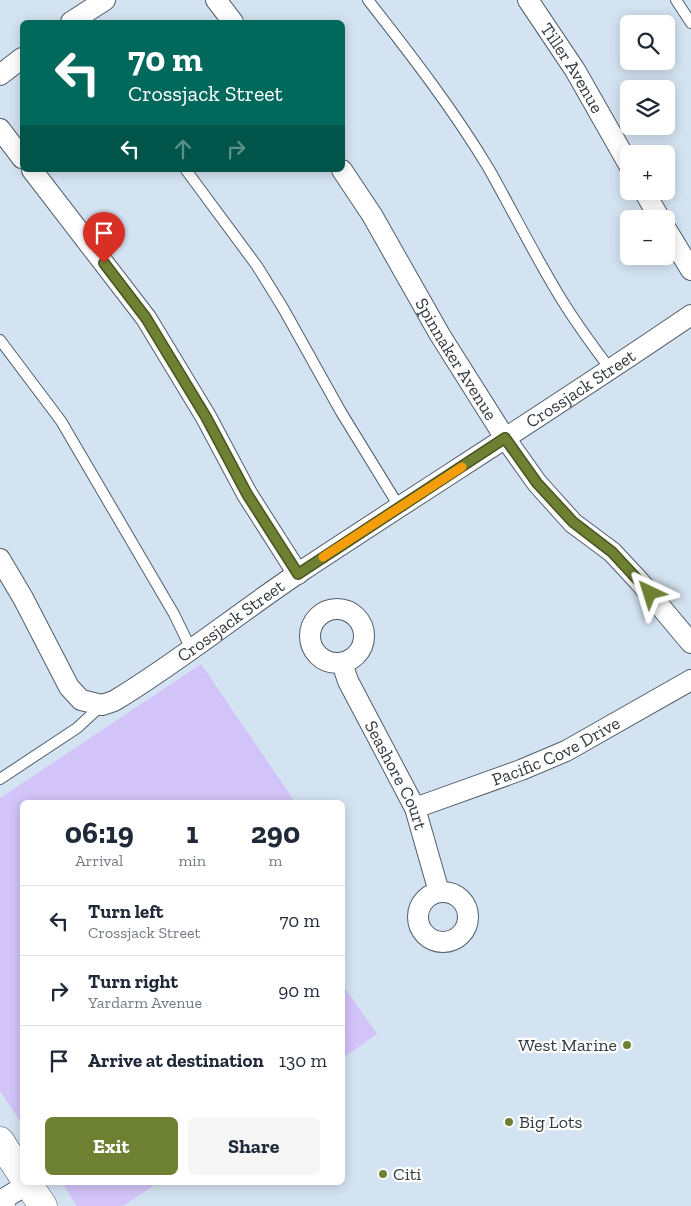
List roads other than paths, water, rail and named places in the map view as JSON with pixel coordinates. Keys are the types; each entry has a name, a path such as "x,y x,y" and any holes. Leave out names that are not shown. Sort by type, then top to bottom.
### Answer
{"main road":[{"path":"0,1141 20,1172"}],"street":[{"path":"77,20 105,0"},
{"path":"216,0 231,20"},
{"name":"Tiller Avenue","path":"528,0 575,70 620,148"},
{"path":"0,75 20,60"},
{"path":"0,129 20,155"},
{"path":"34,172 146,318 206,417 247,494 298,574"},
{"name":"Spinnaker Avenue","path":"343,172 372,215 440,335 505,438 537,483 573,522 612,552 691,642"},
{"path":"675,243 691,270"},
{"name":"Crossjack Street","path":"102,704 114,701 128,692 298,574 611,370 691,315"},
{"path":"0,559 23,598 69,687 81,700 102,704"},
{"name":"Seashore Court","path":"342,663 348,681 415,808 439,892"},
{"name":"Pacific Cove Drive","path":"415,808 521,770 566,751 691,680"},
{"path":"0,1204 30,1187"}],"lane":[{"path":"368,0 458,120 489,170 557,292 588,340 611,370"},
{"path":"676,0 691,24"},
{"path":"187,172 257,266 283,308 341,412 400,508"},
{"path":"0,340 61,421 174,614 190,649"},
{"path":"0,779 77,728 102,704"}],"place":[{"name":"West Marine","path":"627,1045"},
{"name":"Big Lots","path":"509,1122"},
{"name":"Citi","path":"383,1174"}]}
